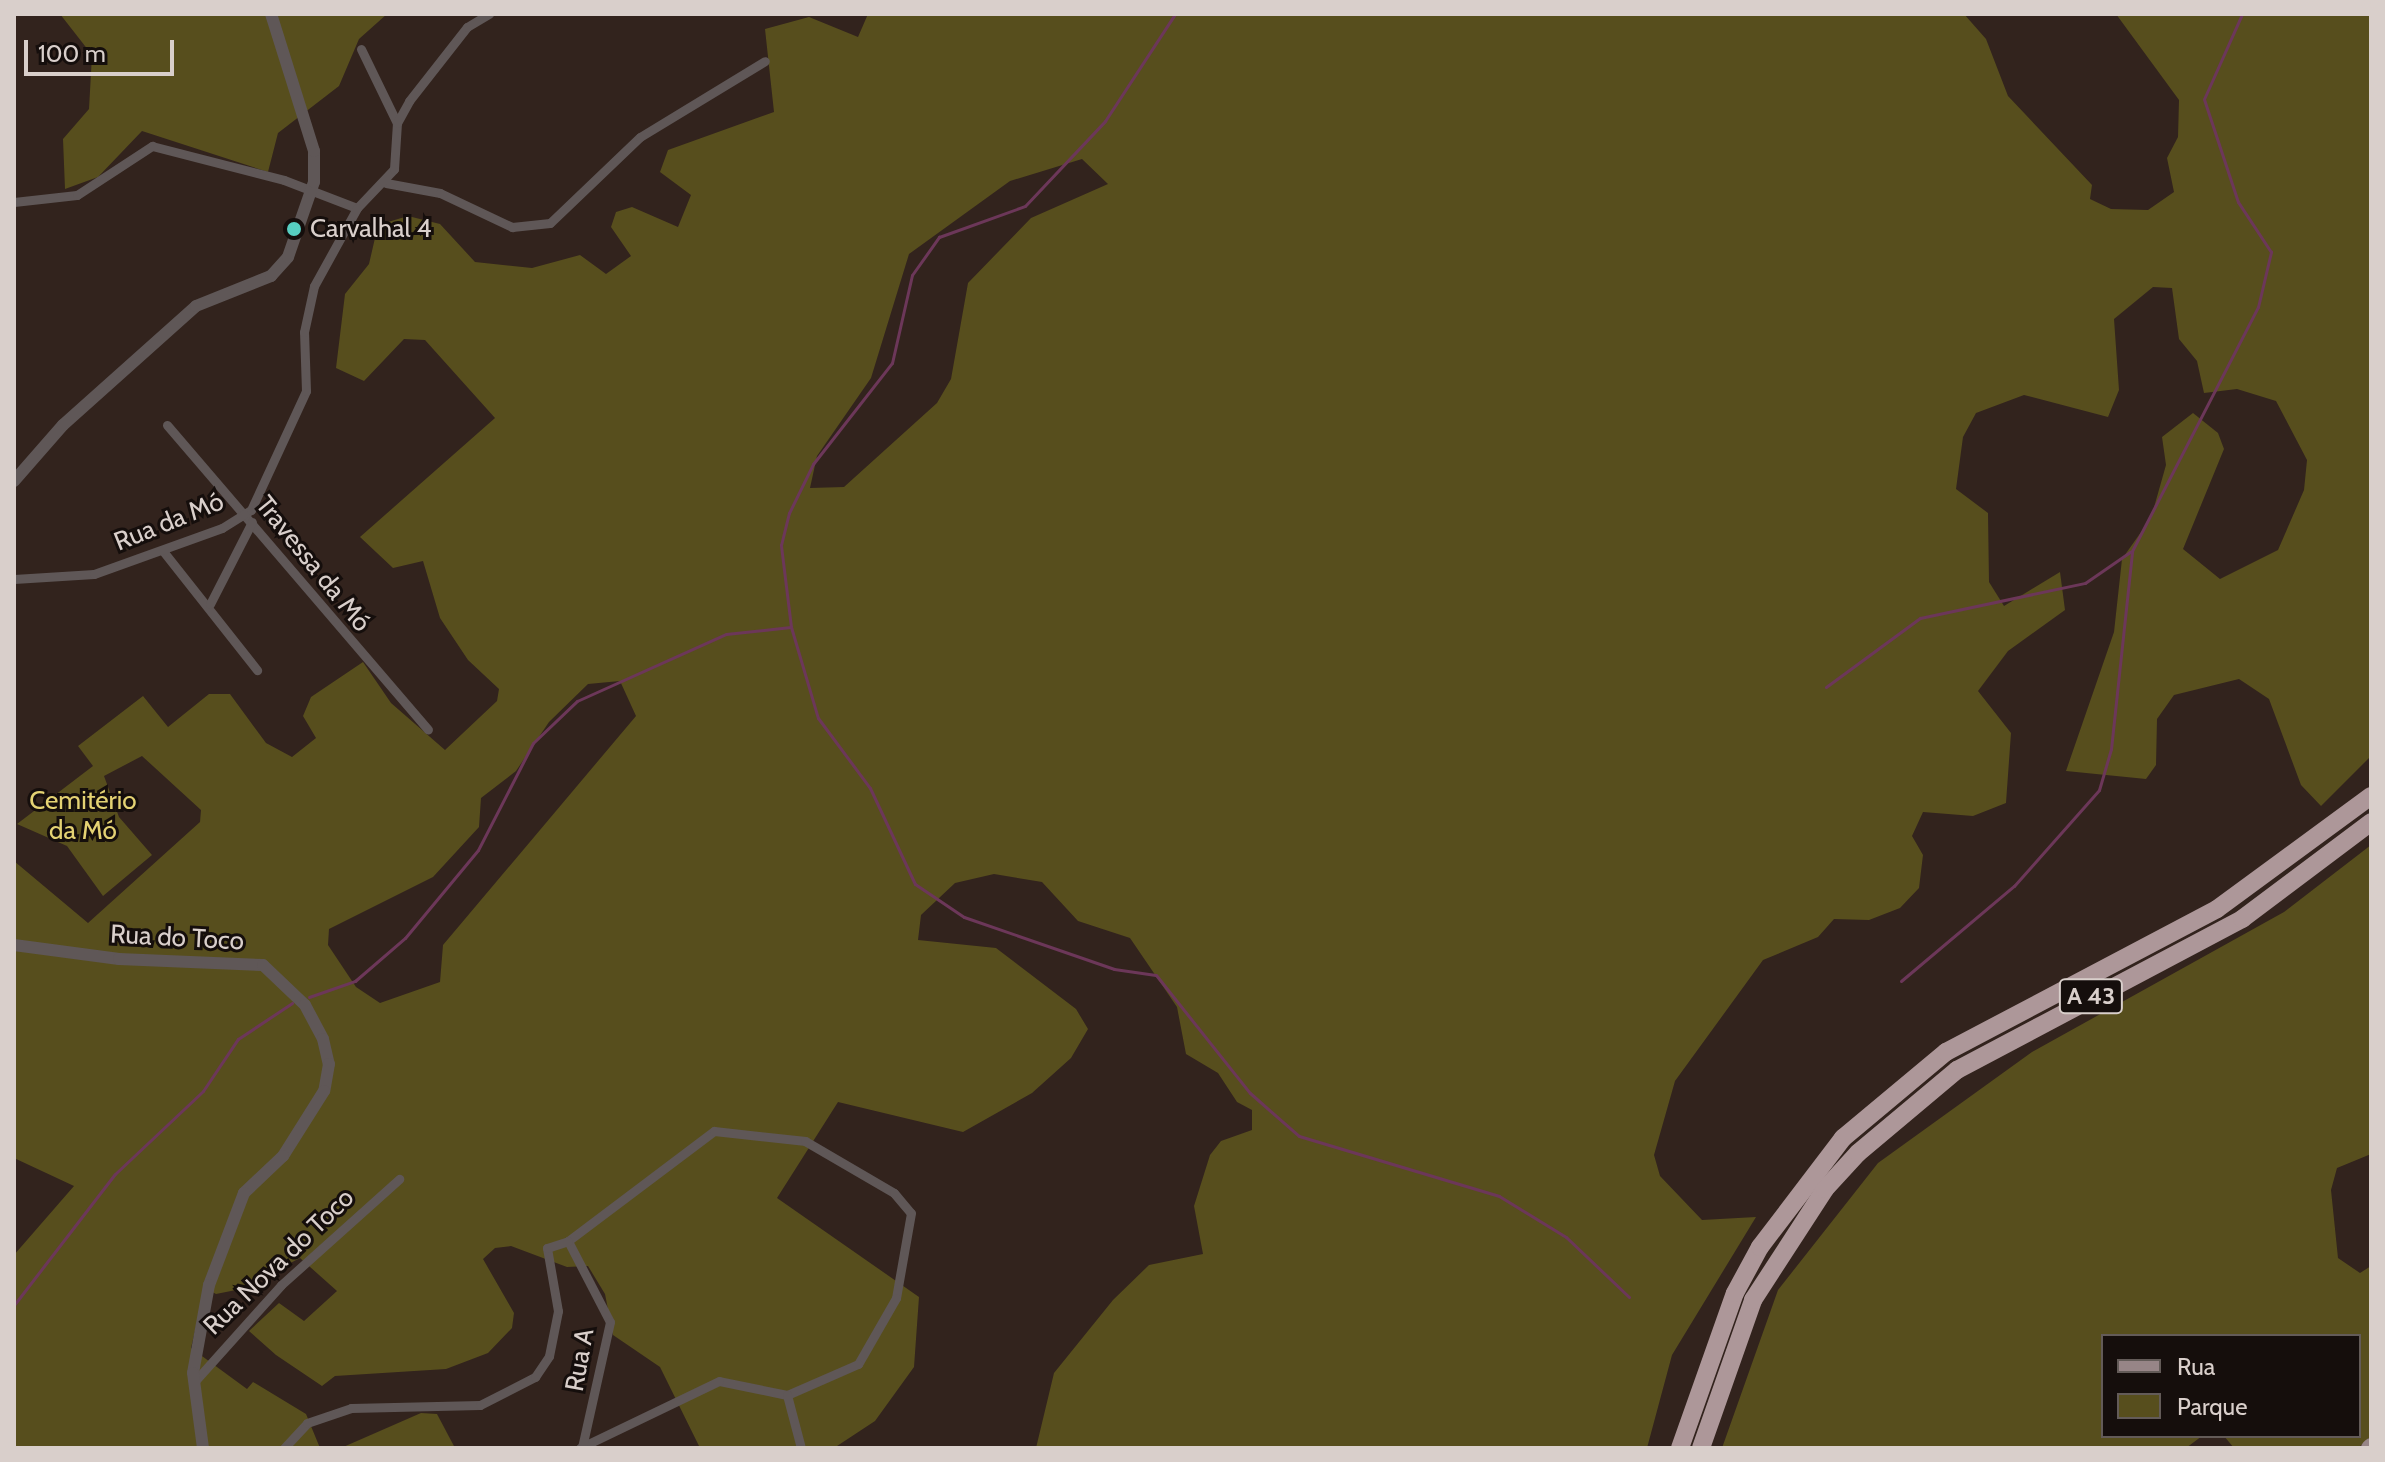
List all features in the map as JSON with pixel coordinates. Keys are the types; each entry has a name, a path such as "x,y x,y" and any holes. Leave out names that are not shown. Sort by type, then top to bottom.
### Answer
{"highway":[{"name":"A 43","path":"1680,1448 1706,1361 1760,1247 1809,1177 1859,1123 1946,1052 2217,909 2371,796"},
{"name":"A 43","path":"1701,1448 1753,1300 1825,1189 1957,1070 2242,919 2371,822"}],"street":[{"path":"14,481 63,425 196,306 271,276 288,257 311,190 310,121 271,14"},
{"path":"14,202 77,195 152,146 311,190 357,208 386,183 397,123 443,56 489,14"},
{"path":"361,49 397,123"},
{"path":"386,183 440,193 512,227 550,223 640,137 765,61"},
{"name":"Rua da Mó","path":"14,579 86,576 249,518 296,421 306,391 307,308 357,208"},
{"name":"Travessa da Mó","path":"167,425 428,729"},
{"path":"210,604 249,518"},
{"path":"163,551 210,604 257,670"},
{"name":"Rua do Toco","path":"14,945 119,959 263,965 305,1005 329,1064 307,1121 228,1221 196,1346 195,1381"},
{"path":"284,1448 307,1423 351,1408 480,1405 535,1377 549,1356 558,1311 547,1248 568,1241 714,1131 805,1141 894,1193 911,1213 896,1298 880,1335 858,1364 787,1395 719,1381 581,1447"},
{"name":"Rua Nova do Toco","path":"195,1381 281,1285 399,1179"},
{"name":"Rua A","path":"568,1241 610,1322 581,1447"},
{"path":"195,1381 203,1448"},
{"path":"787,1395 801,1448"}],"green space":[{"path":"60,14 387,14 359,39 339,86 278,133 268,172 142,131 98,177 65,189 63,139 89,109 92,55"},
{"name":"Cemitério da Mó","path":"868,14 1964,14 1986,39 2008,96 2092,185 2090,199 2111,209 2148,210 2174,192 2167,158 2178,137 2179,100 2116,14 2371,14 2371,756 2321,806 2301,785 2269,699 2239,679 2174,695 2157,719 2156,765 2146,779 2066,771 2114,632 2122,559 2151,518 2166,465 2162,437 2193,413 2218,433 2224,449 2183,549 2220,579 2278,550 2304,490 2307,460 2276,401 2237,389 2204,393 2197,361 2179,339 2172,288 2153,287 2114,319 2119,390 2108,417 2024,395 1976,413 1963,437 1956,489 1988,513 1989,582 2004,606 2060,572 2065,610 2008,651 1978,691 2011,733 2006,803 1973,816 1923,812 1912,836 1923,855 1919,888 1900,908 1869,920 1834,919 1818,937 1763,960 1675,1081 1654,1155 1660,1176 1702,1220 1756,1217 1672,1355 1647,1448 1036,1448 1054,1373 1113,1300 1149,1265 1203,1254 1194,1206 1210,1155 1221,1141 1252,1130 1252,1110 1237,1102 1218,1073 1186,1054 1177,1007 1130,938 1078,921 1042,882 994,874 955,883 921,915 918,940 996,948 1076,1009 1088,1029 1071,1058 1032,1093 963,1132 838,1102 777,1198 919,1297 914,1367 875,1421 834,1448 700,1448 660,1367 613,1335 605,1294 588,1266 567,1267 511,1246 495,1248 483,1259 514,1313 512,1328 488,1353 446,1369 335,1376 322,1386 276,1355 249,1331 279,1303 304,1321 337,1291 300,1258 241,1289 216,1294 205,1288 191,1348 247,1389 253,1382 306,1414 320,1448 14,1448 14,1255 74,1186 14,1158 14,861 88,923 200,822 201,810 142,756 104,776 119,817 152,855 103,896 67,846 17,824 93,766 78,746 143,696 168,727 209,694 230,694 266,743 292,757 316,738 303,716 311,697 363,662 391,703 445,750 497,701 499,689 468,660 440,618 423,561 393,568 360,537 495,418 425,340 404,339 364,381 336,368 345,294 369,264 378,225 408,216 440,224 475,262 532,268 580,255 606,274 631,256 611,227 616,212 632,207 678,227 691,195 660,172 668,150 774,112 765,29 809,17 858,37","holes":["1082,159 1108,184 1031,218 968,283 951,379 937,403 844,487 810,488 817,456 871,378 909,254 1010,181","620,681 636,716 443,945 440,982 380,1003 356,987 328,945 329,929 433,877 479,827 481,798 516,771 549,722 588,684"]},
{"path":"2371,845 2371,1154 2337,1168 2331,1190 2338,1258 2360,1273 2371,1266 2371,1436 2358,1448 2234,1448 2226,1438 2361,1438 2361,1334 2101,1334 2101,1438 2199,1438 2186,1448 1722,1448 1778,1290 1878,1163 2032,1052 2284,912"},
{"path":"421,1413 437,1414 455,1448 341,1448"}],"waterway":[{"path":"309,997 355,981 405,938 478,850 533,743 577,701 726,634 791,627 781,545 789,513 813,464 892,363 912,275 939,237 1025,206 1105,121 1175,14"},
{"path":"1901,981 2014,886 2099,790 2111,749 2132,551 2258,307 2271,252 2238,202 2204,99 2242,14"},
{"path":"1826,687 1920,618 2085,583 2130,552"},
{"path":"791,627 818,718 870,788 915,884 964,917 1114,969 1156,975 1250,1093 1299,1136 1499,1196 1566,1237 1629,1297"},
{"path":"14,1305 115,1174 203,1091 238,1039 292,1003"}],"place":[{"name":"Carvalhal 4","path":"294,229"}]}
